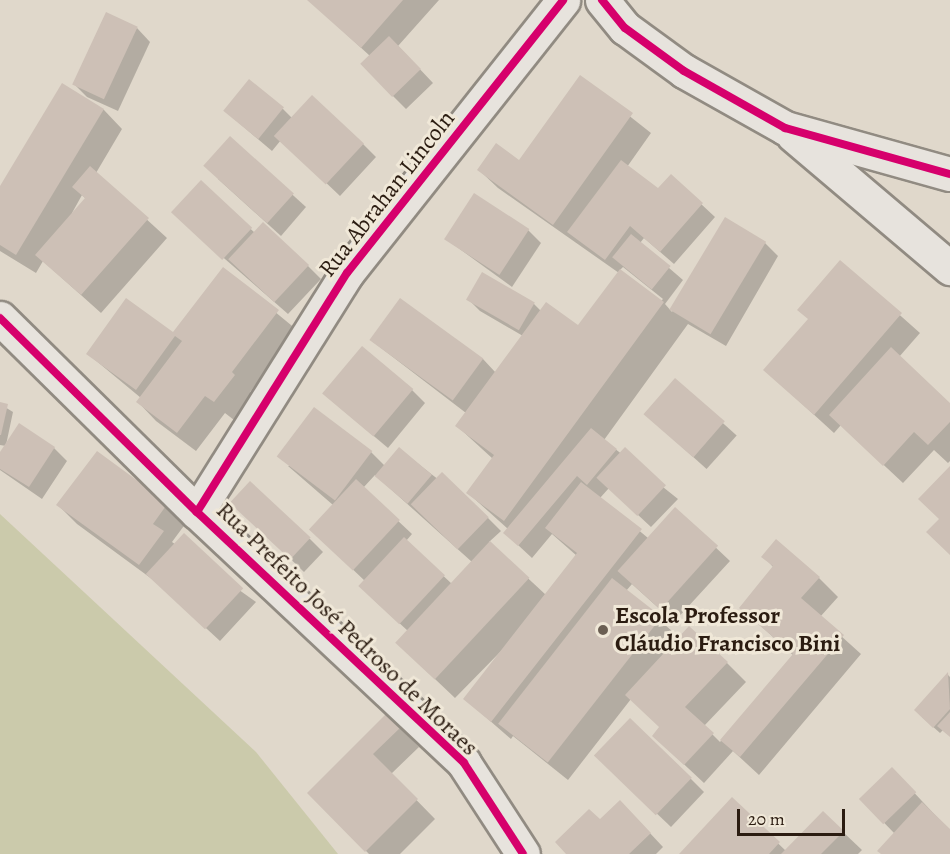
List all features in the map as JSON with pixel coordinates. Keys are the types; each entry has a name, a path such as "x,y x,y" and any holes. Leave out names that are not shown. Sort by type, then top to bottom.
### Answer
{"street":[{"name":"Rua Abrahan Lincoln","path":"197,512 347,273 563,0"},
{"path":"602,0 625,28 684,71 785,128 950,268"},
{"path":"785,128 950,174"},
{"name":"Rua Prefeito José Pedroso de Moraes","path":"0,318 197,512 464,763 523,854"}],"green space":[{"path":"0,514 256,752 338,854 0,854"}],"building":[{"path":"307,0 403,0 361,48"},
{"path":"106,12 138,27 104,99 72,85"},
{"path":"389,36 421,69 392,97 360,64"},
{"path":"580,75 633,113 553,225 477,170 496,143 519,160"},
{"path":"249,79 284,107 258,139 223,111"},
{"path":"62,83 104,109 16,255 0,245 0,186"},
{"path":"312,95 364,143 326,184 274,136"},
{"path":"230,136 294,194 267,223 203,166"},
{"path":"621,160 658,188 671,174 703,203 660,252 630,226 605,260 567,232"},
{"path":"90,166 149,218 81,295 35,255 85,198 72,187"},
{"path":"201,180 252,228 222,260 171,212"},
{"path":"474,193 529,229 499,275 444,239"},
{"path":"725,217 766,242 711,334 669,310"},
{"path":"263,222 309,265 274,302 228,259"},
{"path":"631,234 671,266 652,289 612,257"},
{"path":"840,260 902,313 814,415 763,370 808,319 797,310"},
{"path":"223,267 279,310 232,372 235,375 214,402 205,396 177,433 136,402 182,341 175,336 136,390 86,354 126,298 173,332"},
{"path":"620,269 664,302 504,521 466,493 494,455 455,426 546,302 578,325"},
{"path":"482,272 535,302 519,330 466,300"},
{"path":"400,298 483,359 453,401 369,340"},
{"path":"362,346 413,389 373,437 322,393"},
{"path":"891,347 950,403 950,422 928,445 914,432 883,466 829,415"},
{"path":"675,378 725,421 693,458 644,414"},
{"path":"0,402 8,404 1,435 0,435"},
{"path":"314,407 372,451 335,500 277,457"},
{"path":"19,423 55,447 29,487 0,469 0,452"},
{"path":"591,428 617,449 587,485 577,476 518,546 503,533"},
{"path":"399,447 432,475 408,504 375,476"},
{"path":"625,447 666,485 637,516 596,478"},
{"path":"97,451 168,503 153,524 164,531 139,565 56,505"},
{"path":"950,466 950,555 926,532 939,519 918,499"},
{"path":"442,472 489,517 457,550 411,504"},
{"path":"356,479 400,520 353,570 309,529"},
{"path":"250,481 311,538 290,560 230,503"},
{"path":"581,482 642,529 491,722 463,699 577,553 545,528"},
{"path":"675,507 718,546 661,610 617,571"},
{"path":"184,533 243,588 205,629 146,574"},
{"path":"404,537 445,575 399,624 358,586"},
{"path":"776,539 820,577 801,598 844,635 740,757 720,740 793,654 739,608 773,566 761,557"},
{"path":"490,541 529,578 435,679 395,643"},
{"path":"612,578 662,617 548,763 498,724"},
{"path":"689,626 728,662 685,707 714,733 684,765 652,736 659,727 625,695"},
{"path":"948,672 950,709 933,728 914,710"},
{"path":"950,712 950,737 937,726"},
{"path":"387,713 401,727 373,754 418,799 365,852 307,793"},
{"path":"630,718 692,778 656,815 594,755"},
{"path":"892,767 916,792 883,824 859,799"},
{"path":"732,797 780,842 769,854 679,854"},
{"path":"620,800 651,833 629,854 566,854 555,842 589,809 600,819"},
{"path":"922,802 950,829 950,854 881,854 877,851"},
{"path":"823,811 844,831 821,854 781,854"}],"cycle path":[{"path":"197,512 347,273 563,0"},
{"path":"602,0 625,28 684,71 785,128 950,174"},
{"path":"0,318 197,512 464,763 523,854"}],"place":[{"name":"Escola Professor Cláudio Francisco Bini","path":"603,630"}]}
